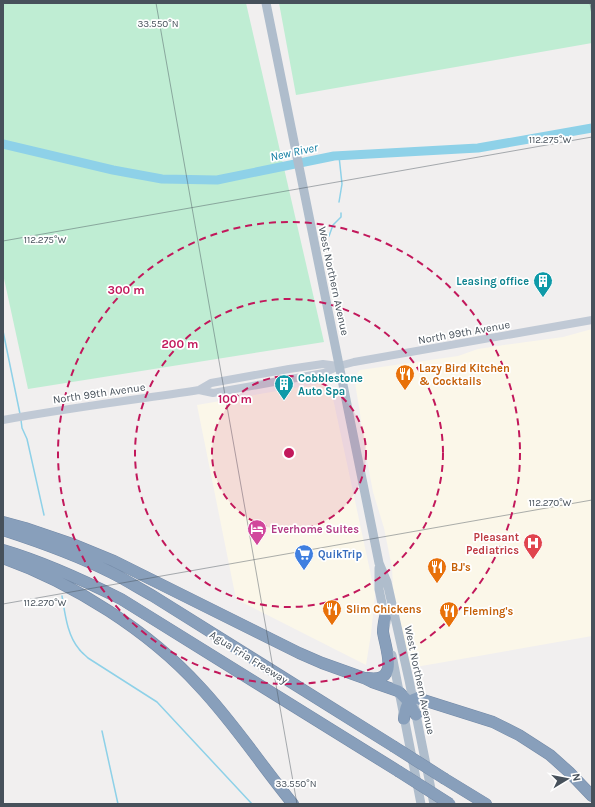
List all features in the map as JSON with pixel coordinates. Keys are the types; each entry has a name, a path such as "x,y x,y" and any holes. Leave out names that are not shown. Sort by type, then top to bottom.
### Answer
{"highway":[{"path":"3,522 75,545 114,561 299,653 398,691 411,701 416,716"},
{"name":"Agua Fria Freeway","path":"3,530 39,541 87,561 153,596 486,804"},
{"name":"Agua Fria Freeway","path":"3,550 40,562 94,585 121,599 451,804"},
{"path":"3,558 35,570 82,594 158,647 185,671 216,705 293,804"},
{"path":"364,678 380,678 385,675 388,670 389,663 383,630 385,617"},
{"path":"404,719 405,708 411,701 420,699 492,722 519,735 550,755 592,796"}],"main road":[{"name":"West Northern Avenue","path":"266,3 379,563 387,582 411,701"},
{"name":"North 99th Avenue","path":"5,419 199,390 211,383 289,369 323,364 339,366 592,320"},
{"name":"West Northern Avenue","path":"379,563 379,589 421,804"},
{"name":"West Northern Avenue","path":"416,716 434,804"}],"shaded area":[{"path":"592,329 592,636 410,668 393,587 392,568 384,528 373,492 363,439 354,377 360,370 458,356 478,349 563,337"},
{"path":"323,383 331,389 375,594 366,665 236,599 197,405"}],"green space":[{"path":"3,3 246,3 324,342 28,389 3,274"},
{"path":"279,3 592,3 592,43 296,95"}],"waterway":[{"name":"New River","path":"3,144 113,170 162,179 217,180 334,156 478,148 592,128"},
{"path":"339,156 342,184 339,202"},
{"path":"329,236 333,225 341,217 341,213"},
{"path":"3,331 20,414"},
{"path":"21,420 22,428 27,439 44,515"},
{"path":"62,596 69,631 81,651 88,658 157,702 252,804"},
{"path":"102,731 118,804"}],"place":[{"name":"Leasing office","path":"543,298"},
{"name":"Lazy Bird Kitchen & Cocktails","path":"405,391"},
{"name":"Cobblestone Auto Spa","path":"284,401"},
{"name":"Everhome Suites","path":"257,546"},
{"name":"Pleasant Pediatrics","path":"533,560"},
{"name":"QuikTrip","path":"304,571"},
{"name":"BJ's","path":"437,584"},
{"name":"Slim Chickens","path":"332,626"},
{"name":"Fleming's","path":"449,628"}]}
